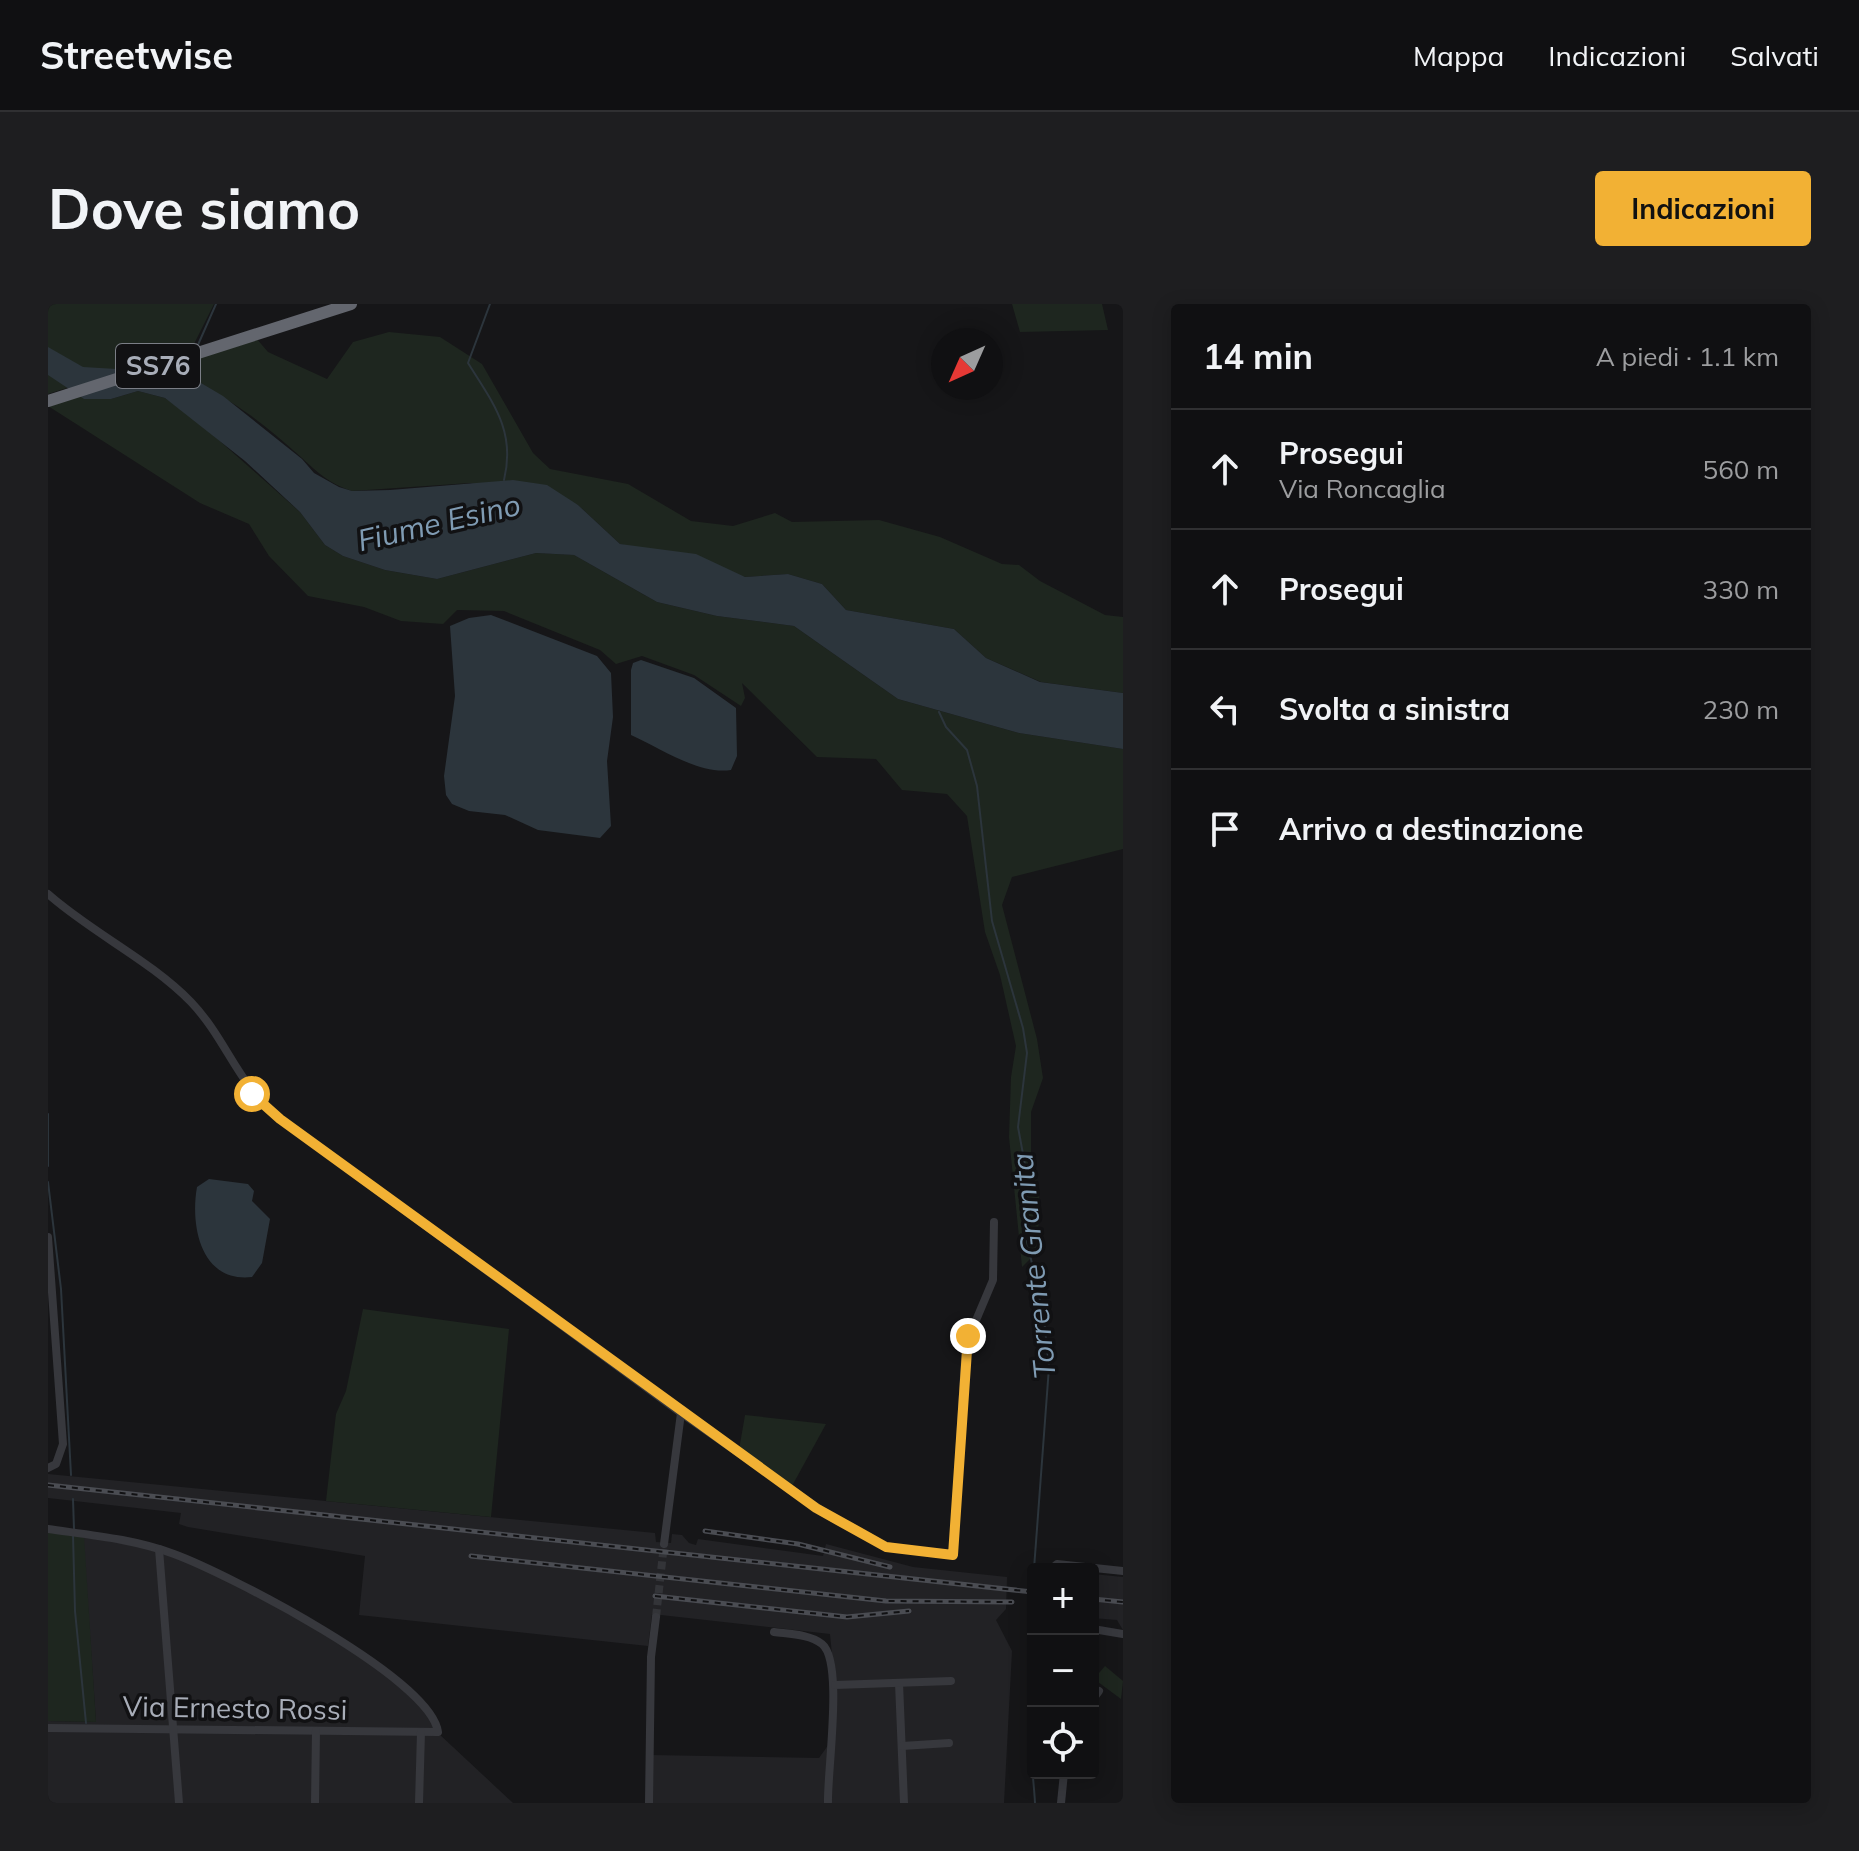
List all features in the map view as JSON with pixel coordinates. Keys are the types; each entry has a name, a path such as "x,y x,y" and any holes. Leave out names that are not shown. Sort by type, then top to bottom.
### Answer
{"highway":[{"name":"SS76","path":"48,401 266,328 327,304"},
{"name":"SS76","path":"48,393 351,304"}],"street":[{"path":"48,894 182,993 212,1026 252,1094 271,1112 681,1413 863,1537 886,1547 953,1555 966,1344 993,1280 994,1222"},
{"path":"48,1237 63,1444 56,1464 48,1468"},
{"path":"664,1544 681,1413"},
{"path":"48,1529 159,1549 222,1573 281,1603 375,1665 434,1720 438,1732 421,1732 419,1803"},
{"path":"159,1549 179,1803"},
{"path":"1099,1568 1119,1570"},
{"path":"649,1803 651,1657 656,1617"},
{"path":"1099,1630 1123,1634"},
{"path":"774,1632 821,1643 830,1653 835,1685 827,1765 828,1803"},
{"path":"835,1685 951,1681"},
{"path":"899,1683 904,1803"},
{"name":"Via Ernesto Rossi","path":"48,1728 421,1732"},
{"path":"315,1803 316,1731"},
{"path":"902,1746 949,1743"},
{"path":"1061,1803 1063,1779"}],"shaded area":[{"path":"48,304 214,304 192,348 48,394"},
{"path":"1012,304 1102,304 1108,330 1020,332"},
{"path":"389,332 440,337 482,364 533,453 550,469 628,484 691,521 733,526 775,513 792,522 879,520 940,537 1002,564 1019,565 1040,581 1105,615 1123,617 1123,693 1041,682 986,658 954,629 846,610 822,584 788,574 745,577 620,544 578,505 470,483 352,491 325,478 268,429 230,402 190,382 147,372 256,338 268,352 327,379 353,342"},
{"path":"138,391 165,398 196,420 300,512 325,545 343,556 385,570 437,579 536,553 574,555 657,602 717,616 794,626 898,699 1019,733 1123,749 1123,849 1012,877 1002,905 1037,1039 1043,1078 1031,1112 1031,1156 1039,1192 1038,1251 1022,1267 1009,1137 1011,1077 1016,1046 1000,975 985,932 967,816 947,794 902,790 876,759 817,757 742,683 745,698 741,706 694,675 642,656 616,664 600,650 504,611 457,610 443,624 401,621 364,607 308,596 269,556 249,524 200,503 48,406 78,395 111,399"},
{"path":"363,1309 509,1329 491,1517 326,1501 336,1414 346,1391"},
{"path":"745,1415 826,1424 792,1486 739,1450"},
{"path":"48,1474 655,1533 656,1542 671,1543 672,1534 682,1535 689,1543 696,1545 698,1539 823,1556 826,1544 913,1567 1007,1577 1006,1609 996,1620 1012,1651 1004,1803 649,1803 650,1755 819,1758 829,1744 835,1685 830,1634 652,1614 648,1646 359,1615 365,1556 188,1527 179,1524 181,1513 48,1498"},
{"path":"48,1532 84,1536 96,1722 48,1721"},
{"path":"83,1534 112,1538 222,1573 375,1665 425,1710 438,1733 513,1803 48,1803 48,1721 96,1722"},
{"path":"1099,1575 1123,1577 1123,1630 1117,1620 1099,1618"},
{"path":"1105,1666 1123,1681 1121,1699 1099,1683 1099,1673"}],"water":[{"name":"Fiume Esino","path":"48,347 83,367 184,373 223,396 302,459 314,473 339,487 352,491 390,490 513,480 547,485 578,505 620,544 696,554 745,577 788,574 822,584 846,610 954,629 986,658 1040,682 1123,693 1123,749 1019,733 898,699 794,626 717,616 657,602 574,555 536,553 437,579 385,570 343,556 325,545 300,512 245,461 165,398 138,391 111,399 84,399 48,375"},
{"path":"491,615 597,656 611,673 613,717 607,761 611,826 600,838 538,830 505,815 469,811 452,804 446,795 444,776 455,696 450,626 469,618"},
{"path":"641,660 694,678 736,708 737,756 731,770 693,765 631,735 631,670 633,663"},
{"path":"209,1179 248,1184 254,1191 252,1201 270,1219 262,1263 252,1277 221,1271 203,1249 195,1218 195,1202 197,1187"}],"waterway":[{"path":"197,347 216,304"},
{"name":"Fiume Esino","path":"490,304 468,363 500,418 507,447 504,480"},
{"path":"184,376 191,360"},
{"name":"Torrente Granita","path":"939,712 946,727 967,750 977,786 992,921 1023,1028 1027,1053 1018,1127 1028,1181 1024,1227 1044,1319 1049,1367 1034,1563"},
{"path":"48,1114 48,1166"},
{"path":"48,1182 61,1289 71,1475"},
{"path":"73,1499 74,1529"},
{"path":"73,1535 75,1611 86,1723"},
{"name":"Torrente Granita","path":"1031,1707 1035,1803"}],"tunnel":[{"path":"656,1617 664,1544"}],"railway":[{"path":"48,1485 1027,1591"},
{"path":"705,1531 798,1544 890,1567"},
{"path":"471,1556 886,1601 1012,1602"},
{"path":"655,1596 847,1617 909,1611"},
{"path":"1099,1600 1123,1602"}],"route":[{"path":"252,1094 280,1119 681,1413 816,1508 863,1537 886,1547 953,1555 968,1336"}]}
